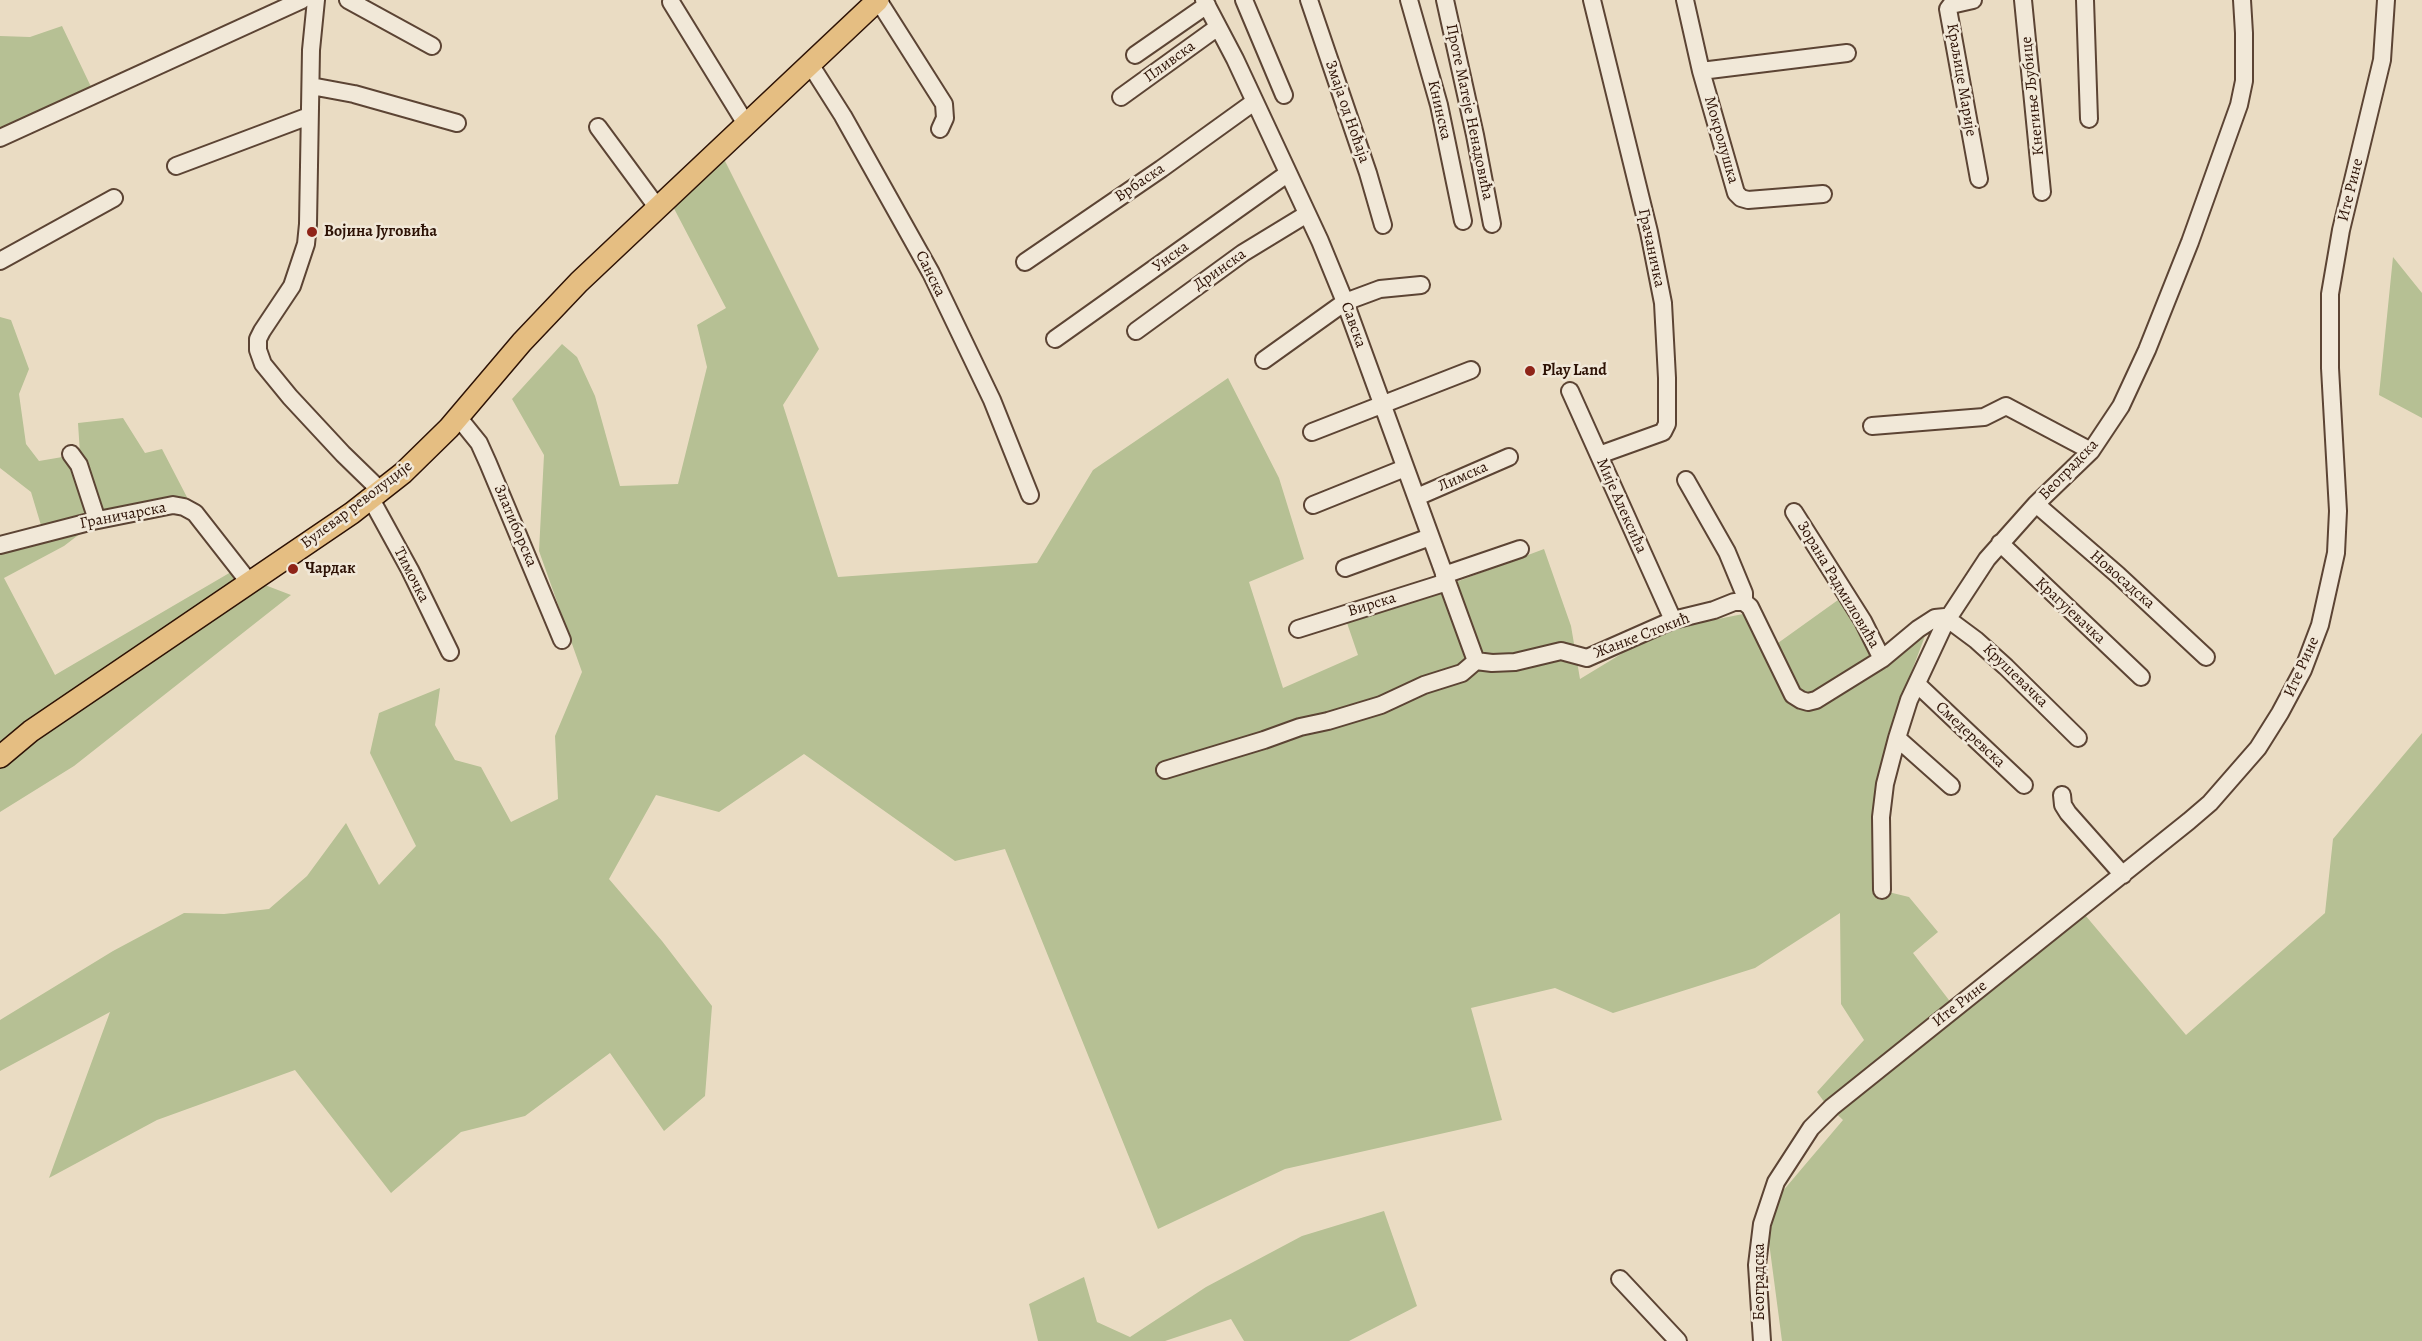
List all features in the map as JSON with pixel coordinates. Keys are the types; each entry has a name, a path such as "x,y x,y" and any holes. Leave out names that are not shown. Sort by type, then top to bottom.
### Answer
{"main road":[{"name":"Булевар револуције","path":"0,757 31,731 376,495 424,454 550,311 657,207 878,0"}],"street":[{"path":"0,138 302,0"},
{"name":"Тимочка","path":"316,0 312,33 306,244 292,286 262,331 258,339 258,350 263,364 376,495 450,652"},
{"path":"348,0 432,46"},
{"path":"878,0 944,104 945,118 940,129"},
{"path":"1244,0 1284,95"},
{"name":"Змаја од Ноћаја","path":"1309,0 1368,173 1383,225"},
{"name":"Книнска","path":"1409,0 1439,105 1463,221"},
{"name":"Проте Матеје Ненадовића","path":"1446,0 1475,135 1491,224"},
{"name":"Грачаничка","path":"1592,0 1653,252 1663,303 1667,378 1667,424 1663,432 1599,455"},
{"name":"Мокролушка","path":"1685,0 1701,71 1733,183 1741,198 1748,200 1823,194"},
{"name":"Краљице Марије","path":"1973,0 1951,4 1948,9 1979,179"},
{"name":"Кнегиње Љубице","path":"2023,0 2042,192"},
{"path":"2085,0 2089,119"},
{"name":"Београдска","path":"1882,890 1881,817 1889,766 1917,684 1948,618 1987,559 2036,504 2091,451 2121,406 2147,350 2216,175 2239,105 2244,81 2242,0"},
{"name":"Ите Рине","path":"1811,1128 1832,1107 2210,803 2258,748 2297,683 2320,625 2333,570 2338,511 2329,307 2341,230 2382,60 2386,0"},
{"path":"1135,56 1206,2"},
{"name":"Савска","path":"1206,2 1307,214 1345,302 1476,661"},
{"path":"671,3 746,124"},
{"name":"Пливска","path":"1121,97 1218,27"},
{"path":"1701,71 1846,53"},
{"name":"Санска","path":"810,64 843,116 931,273 992,400 1030,495"},
{"path":"311,86 354,94 457,123"},
{"name":"Врбаска","path":"1025,262 1254,102"},
{"path":"176,166 309,116"},
{"path":"598,127 657,207"},
{"name":"Унска","path":"1054,339 1287,174"},
{"path":"0,261 114,198"},
{"name":"Дринска","path":"1136,331 1243,253 1307,214"},
{"path":"1264,360 1345,302 1380,290 1421,285"},
{"path":"1312,432 1471,370"},
{"name":"Мије Алексића","path":"1570,391 1673,620"},
{"path":"1872,426 1984,417 2006,406 2091,451"},
{"name":"Златиборска","path":"458,417 475,436 488,463 562,640"},
{"path":"71,454 79,465 97,520"},
{"name":"Лимска","path":"1417,497 1509,457"},
{"path":"1313,505 1405,468"},
{"path":"1686,480 1727,552 1744,593 1744,602 1750,607 1793,695 1801,700 1808,702 1816,700 1882,659 1926,623 1939,617 1948,618"},
{"name":"Новосадска","path":"2036,504 2118,575 2206,657"},
{"name":"Граничарска","path":"0,545 97,520 173,505 184,507 195,513 204,522 249,582"},
{"name":"Зорана Радмиловића","path":"1794,512 1863,621 1882,659"},
{"path":"1345,568 1430,537"},
{"name":"Крагујевачка","path":"2000,543 2141,677"},
{"name":"Вирска","path":"1298,629 1445,578 1520,549"},
{"name":"Жанке Стокић","path":"1476,661 1515,662 1561,651 1587,658 1673,620 1714,610 1734,602 1744,602"},
{"name":"Крушевачка","path":"1948,618 2006,667 2078,738"},
{"path":"1165,770 1300,727 1381,705 1424,685 1462,673 1476,661"},
{"name":"Смедеревска","path":"1917,684 2024,785"},
{"path":"1897,738 1951,786"},
{"path":"2062,795 2063,805 2068,813 2123,875"},
{"name":"Београдска","path":"1762,1341 1757,1265 1762,1224 1776,1182 1811,1128"},
{"path":"1620,1279 1678,1341"}],"green space":[{"path":"62,26 94,93 0,138 0,36 30,37"},
{"path":"719,149 819,349 783,405 838,577 1037,563 1093,470 1228,378 1279,478 1304,559 1249,582 1283,688 1358,655 1347,623 1544,549 1571,626 1580,679 1636,645 1683,626 1743,614 1771,648 1838,600 1877,658 1925,636 1888,734 1881,769 1876,889 1909,897 1938,932 1913,953 1955,1008 2080,909 2186,1035 2325,913 2333,839 2422,733 2422,1341 1782,1341 1765,1212 1843,1120 1817,1092 1864,1040 1841,1004 1840,913 1755,968 1613,1013 1555,988 1471,1008 1502,1120 1285,1169 1158,1229 1005,849 955,861 804,754 719,812 656,795 609,879 662,941 712,1006 705,1096 664,1131 610,1053 525,1116 461,1132 391,1193 295,1070 157,1120 49,1178 110,1012 0,1071 0,1020 113,951 184,913 224,914 269,909 307,876 346,823 379,885 416,846 370,753 379,713 440,688 435,725 455,760 481,767 511,822 558,799 555,736 582,672 539,551 544,455 512,399 562,344 577,357 595,396 620,486 678,484 707,367 697,325 726,308 668,197"},
{"path":"2393,257 2422,293 2422,418 2379,395"},
{"path":"0,317 11,320 29,369 19,394 26,444 39,461 80,454 78,423 123,418 145,453 162,449 190,503 94,523 64,546 4,578 55,675 231,572 291,595 74,766 0,812 0,545 43,532 31,492 0,468"},
{"path":"1384,1211 1417,1306 1349,1341 1244,1341 1231,1319 1165,1341 1038,1341 1029,1304 1084,1277 1097,1322 1130,1337 1206,1287 1302,1236"}],"place":[{"name":"Војина Југовића","path":"312,232"},
{"name":"Play Land","path":"1530,371"},
{"name":"Чардак","path":"293,569"}]}
